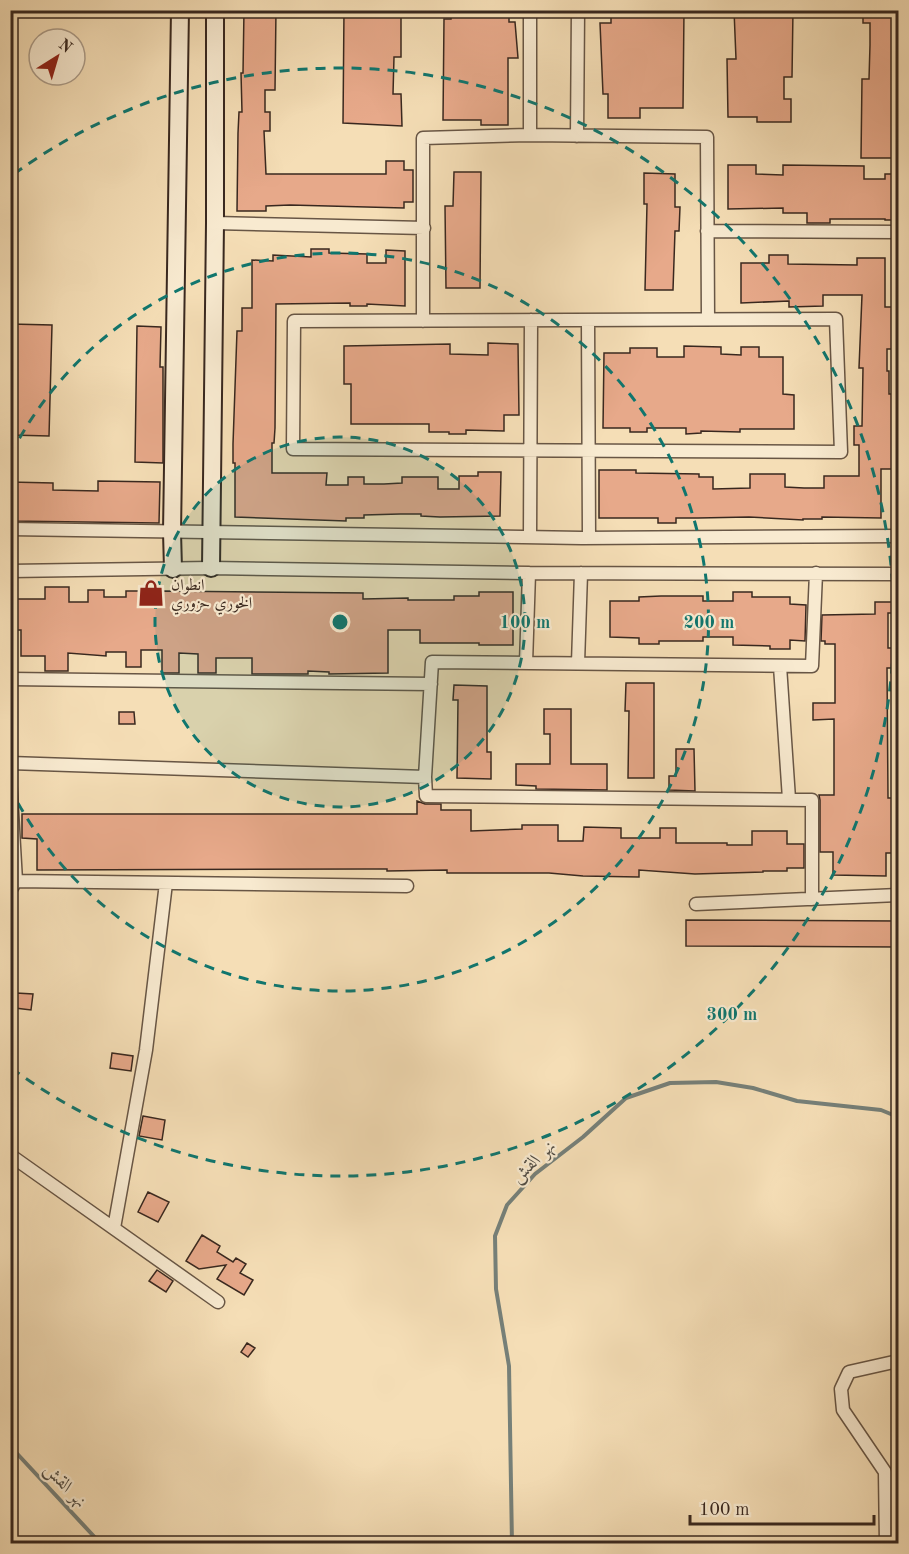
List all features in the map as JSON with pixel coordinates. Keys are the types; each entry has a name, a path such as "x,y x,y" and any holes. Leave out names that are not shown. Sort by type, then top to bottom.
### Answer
{"street":[{"path":"173,569 180,10"},
{"path":"211,568 215,10"},
{"path":"530,10 530,135"},
{"path":"577,136 578,10"},
{"path":"423,321 423,138 530,135 707,137 708,319"},
{"path":"215,223 424,228"},
{"path":"708,231 898,232"},
{"path":"836,318 841,452 293,449 294,321 423,321 836,318"},
{"path":"530,537 531,320"},
{"path":"588,320 589,538"},
{"path":"10,529 589,538 898,536"},
{"path":"10,571 211,568 529,573 898,574"},
{"path":"526,663 529,573"},
{"path":"578,663 581,573"},
{"path":"812,899 812,800 426,796 425,777 432,662 812,666 816,573"},
{"path":"780,666 789,799"},
{"path":"10,679 431,684"},
{"path":"10,763 425,777"},
{"path":"10,777 13,886 166,883 407,886"},
{"path":"114,1228 146,1050 166,883"},
{"path":"696,904 898,896"},
{"path":"10,1155 218,1302"},
{"path":"886,1544 885,1472 843,1410 841,1389 849,1372 898,1361"}],"building":[{"path":"244,10 276,10 275,90 265,90 265,112 270,112 270,131 264,131 266,174 386,174 386,161 404,161 404,170 413,170 413,202 404,202 404,208 290,205 266,206 266,211 237,211"},
{"path":"344,10 401,10 401,57 394,57 393,94 401,94 402,126 343,123"},
{"path":"451,10 509,10 509,22 515,22 518,58 508,58 508,125 481,125 481,120 443,120 444,19 451,19"},
{"path":"611,10 684,10 683,108 640,108 640,118 608,118 608,94 603,94 600,23 611,23"},
{"path":"734,10 793,10 792,77 784,77 784,99 791,99 791,122 757,122 757,117 728,117 727,59 736,59"},
{"path":"863,10 896,10 894,158 861,158 862,79 869,79 870,45 870,23 863,23"},
{"path":"728,165 756,165 756,174 783,175 783,165 864,166 864,179 885,179 885,174 898,174 898,220 830,219 830,223 807,223 807,213 783,213 783,208 728,209"},
{"path":"454,172 481,172 480,288 446,288 445,206 453,206"},
{"path":"644,173 675,174 675,207 680,207 679,231 675,231 673,290 645,290 647,204 644,204"},
{"path":"311,249 329,249 329,253 367,254 367,263 386,263 386,250 405,251 405,306 367,304 367,306 350,306 350,303 276,304 275,428 274,443 272,443 272,473 327,473 326,485 348,485 348,477 364,477 364,484 384,484 402,483 402,477 438,477 438,489 459,489 459,476 478,476 478,472 501,472 500,516 364,515 364,518 346,518 346,521 235,517 233,444 237,331 242,331 242,308 252,308 252,260 273,261 273,255 311,257"},
{"path":"769,255 788,255 788,264 857,265 857,258 885,258 885,307 892,307 893,335 893,349 887,349 887,371 889,371 889,394 897,394 897,425 893,425 892,469 881,469 881,518 822,517 822,519 803,520 749,517 676,518 676,523 658,523 658,518 599,518 599,470 699,474 699,477 713,477 713,489 750,488 750,474 785,474 785,487 804,488 824,488 824,476 859,476 859,445 854,445 854,426 862,426 863,368 859,368 862,295 823,295 823,306 789,307 789,301 741,303 741,263 769,263"},
{"path":"10,324 52,325 49,436 10,435"},
{"path":"137,326 161,327 163,463 135,462"},
{"path":"488,343 518,344 519,415 504,415 504,431 466,430 466,434 449,434 449,432 429,432 429,424 351,424 351,384 344,384 344,346 450,344 450,354 488,355"},
{"path":"684,346 721,347 721,354 741,355 741,347 759,347 759,357 783,357 783,394 794,395 794,429 740,429 740,432 701,431 701,433 686,434 686,428 647,428 647,432 630,432 630,428 603,428 604,353 630,353 630,348 657,348 657,357 684,357"},
{"path":"98,481 160,482 159,523 10,521 10,482 53,483 53,490 98,491"},
{"path":"45,587 69,587 69,602 88,602 88,590 104,590 104,597 126,597 126,591 142,591 142,599 163,599 163,591 363,593 363,599 408,598 408,600 454,600 454,596 479,596 479,592 513,592 513,645 420,643 420,630 388,630 388,673 329,674 329,672 308,671 308,674 252,674 252,658 216,658 216,673 198,673 198,654 179,653 179,673 162,673 162,650 141,650 141,667 126,667 126,652 106,652 106,656 68,653 68,671 45,671 45,656 21,656 21,630 10,630 10,599 45,599"},
{"path":"733,592 752,592 752,597 790,597 790,604 806,605 805,641 790,640 790,649 770,649 770,646 733,645 733,637 703,637 703,641 659,641 659,644 639,644 639,638 610,637 610,601 639,601 639,597 703,596 703,601 733,601"},
{"path":"875,602 893,602 893,613 888,613 888,648 896,648 896,668 887,668 888,798 895,798 896,853 886,853 886,876 833,875 833,852 820,852 819,795 834,795 834,719 813,720 813,703 835,703 835,644 825,644 825,641 821,641 822,615 875,614"},
{"path":"626,683 654,683 654,778 628,778 629,711 625,711"},
{"path":"454,685 487,686 487,752 491,752 491,779 457,778 458,700 453,700"},
{"path":"544,709 571,709 571,764 607,764 607,790 536,789 536,786 516,785 516,764 550,764 550,734 544,734"},
{"path":"119,712 134,712 135,724 119,724"},
{"path":"676,749 694,749 695,791 669,790 669,776 676,776"},
{"path":"417,801 425,804 441,804 441,810 471,810 471,831 522,829 522,825 558,825 558,841 583,841 584,827 621,828 621,838 660,838 660,828 676,828 676,843 727,843 727,845 752,845 752,831 787,831 787,844 804,844 804,868 787,868 787,871 695,874 639,870 639,877 549,873 447,873 447,870 387,871 387,869 37,870 37,839 22,838 22,814 417,814"},
{"path":"686,920 898,921 898,947 686,946"},
{"path":"16,993 33,994 31,1010 15,1008"},
{"path":"112,1053 133,1056 131,1071 110,1068"},
{"path":"143,1116 165,1120 162,1140 139,1136"},
{"path":"148,1192 169,1202 158,1222 138,1212"},
{"path":"202,1235 220,1246 217,1252 233,1262 236,1258 246,1264 240,1273 253,1280 244,1295 217,1279 226,1265 199,1269 186,1261"},
{"path":"157,1270 173,1281 166,1292 149,1281"},
{"path":"247,1343 255,1348 248,1357 241,1352"}],"waterway":[{"name":"نهر القش","path":"512,1544 509,1366 496,1289 495,1236 507,1205 535,1174 583,1137 626,1098 670,1083 716,1082 753,1088 797,1101 881,1110 898,1117"},
{"name":"نهر القش","path":"10,1446 101,1544"}],"place":[{"name":"انطوان الخوري حزوري","path":"151,593"}]}
